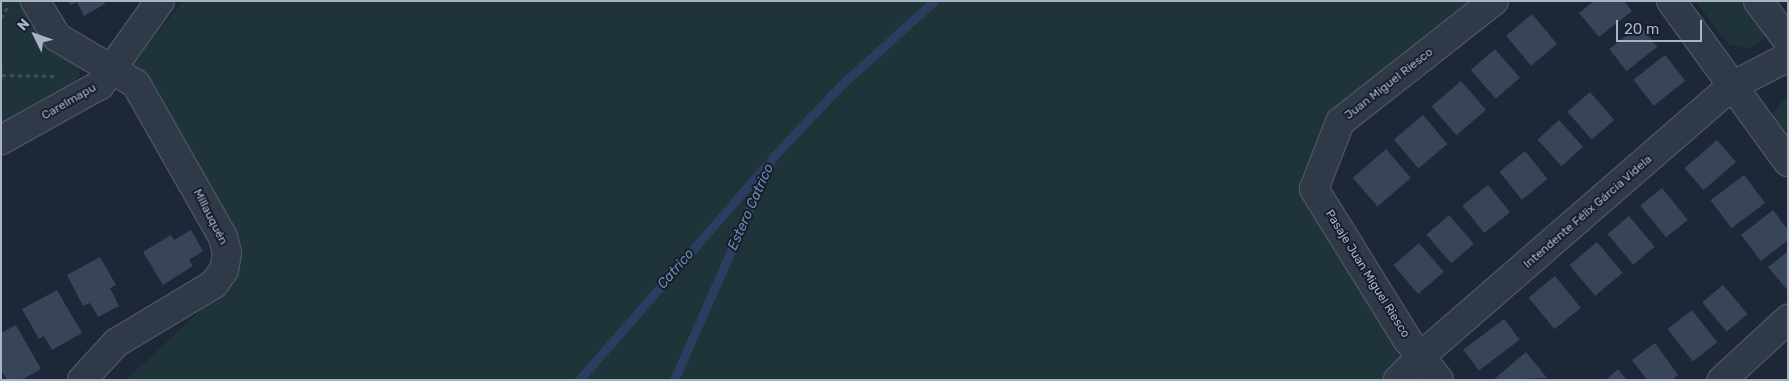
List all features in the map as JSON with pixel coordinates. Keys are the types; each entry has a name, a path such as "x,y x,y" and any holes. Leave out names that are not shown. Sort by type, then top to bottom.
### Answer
{"street":[{"name":"Millauquén","path":"35,1 57,37 113,68 136,84 223,237 227,262 220,278 214,284 116,343 82,380"},
{"name":"Carelmapu","path":"1,140 100,85 160,1"},
{"name":"Juan Miguel Riesco","path":"1314,190 1340,122 1494,1"},
{"path":"1671,1 1788,162"},
{"path":"1758,1 1788,41"},
{"name":"Intendente Félix Gárcia Videla","path":"1398,380 1421,356 1732,86 1788,57"},
{"name":"Pasaje Juan Miguel Riesco","path":"1314,190 1407,339 1439,380"},
{"path":"1722,380 1788,319"}],"path":[{"path":"1,18 10,1"},
{"path":"1,68 1,82"}],"green space":[{"path":"1,1 23,1 78,62 80,76 65,90 1,126"},
{"path":"183,1 1478,1 1318,162 1351,272 1398,355 1388,380 126,380 236,277 214,222 156,110 115,85"},
{"path":"1695,1 1751,1 1766,21 1763,40 1750,49 1729,45"},
{"path":"1788,96 1788,142 1777,127 1773,115 1778,105"}],"building":[{"path":"68,1 104,1 105,4 84,16 77,2 71,5"},
{"path":"1594,1 1624,1 1632,11 1599,37 1579,13"},
{"path":"1532,14 1557,44 1531,66 1506,36"},
{"path":"1640,25 1657,47 1627,71 1609,49"},
{"path":"1495,49 1520,78 1496,99 1471,70"},
{"path":"1665,55 1685,81 1654,106 1633,80"},
{"path":"1461,81 1486,110 1456,135 1432,107"},
{"path":"1590,92 1614,120 1592,140 1567,112"},
{"path":"1423,115 1447,144 1418,169 1394,139"},
{"path":"1559,120 1583,147 1562,166 1537,139"},
{"path":"1717,140 1736,162 1704,190 1685,168"},
{"path":"1386,149 1411,178 1378,207 1353,178"},
{"path":"1525,151 1548,179 1522,200 1499,172"},
{"path":"1744,175 1765,203 1732,228 1710,200"},
{"path":"1488,185 1510,212 1484,233 1462,206"},
{"path":"1662,188 1688,220 1666,237 1640,206"},
{"path":"1773,210 1788,230 1788,240 1761,261 1741,235"},
{"path":"1449,215 1474,244 1451,263 1426,235"},
{"path":"1629,216 1655,247 1633,265 1608,234"},
{"path":"191,230 203,251 189,260 193,266 163,285 143,252 171,235 174,240"},
{"path":"1597,242 1623,273 1595,296 1569,265"},
{"path":"1419,243 1444,272 1418,294 1393,265"},
{"path":"1788,251 1788,291 1768,267"},
{"path":"100,257 116,285 110,288 119,306 98,317 90,303 83,306 67,275"},
{"path":"1555,276 1581,308 1554,329 1529,297"},
{"path":"1723,285 1747,314 1727,331 1702,302"},
{"path":"57,290 82,333 52,350 44,336 39,339 22,309"},
{"path":"1692,310 1717,342 1693,361 1668,329"},
{"path":"1504,319 1520,340 1479,370 1463,350"},
{"path":"16,325 41,369 21,380 7,380 1,370 1,333"},
{"path":"1655,343 1678,375 1672,380 1647,380 1632,360"},
{"path":"1526,352 1547,378 1493,380"},
{"path":"1618,369 1627,380 1606,380"}],"waterway":[{"name":"Catrico","path":"674,380 772,158 840,86 934,1"},
{"name":"Catrico","path":"579,380 766,166"}],"water label":[{"name":"Estero Catrico","path":"751,207"}]}
